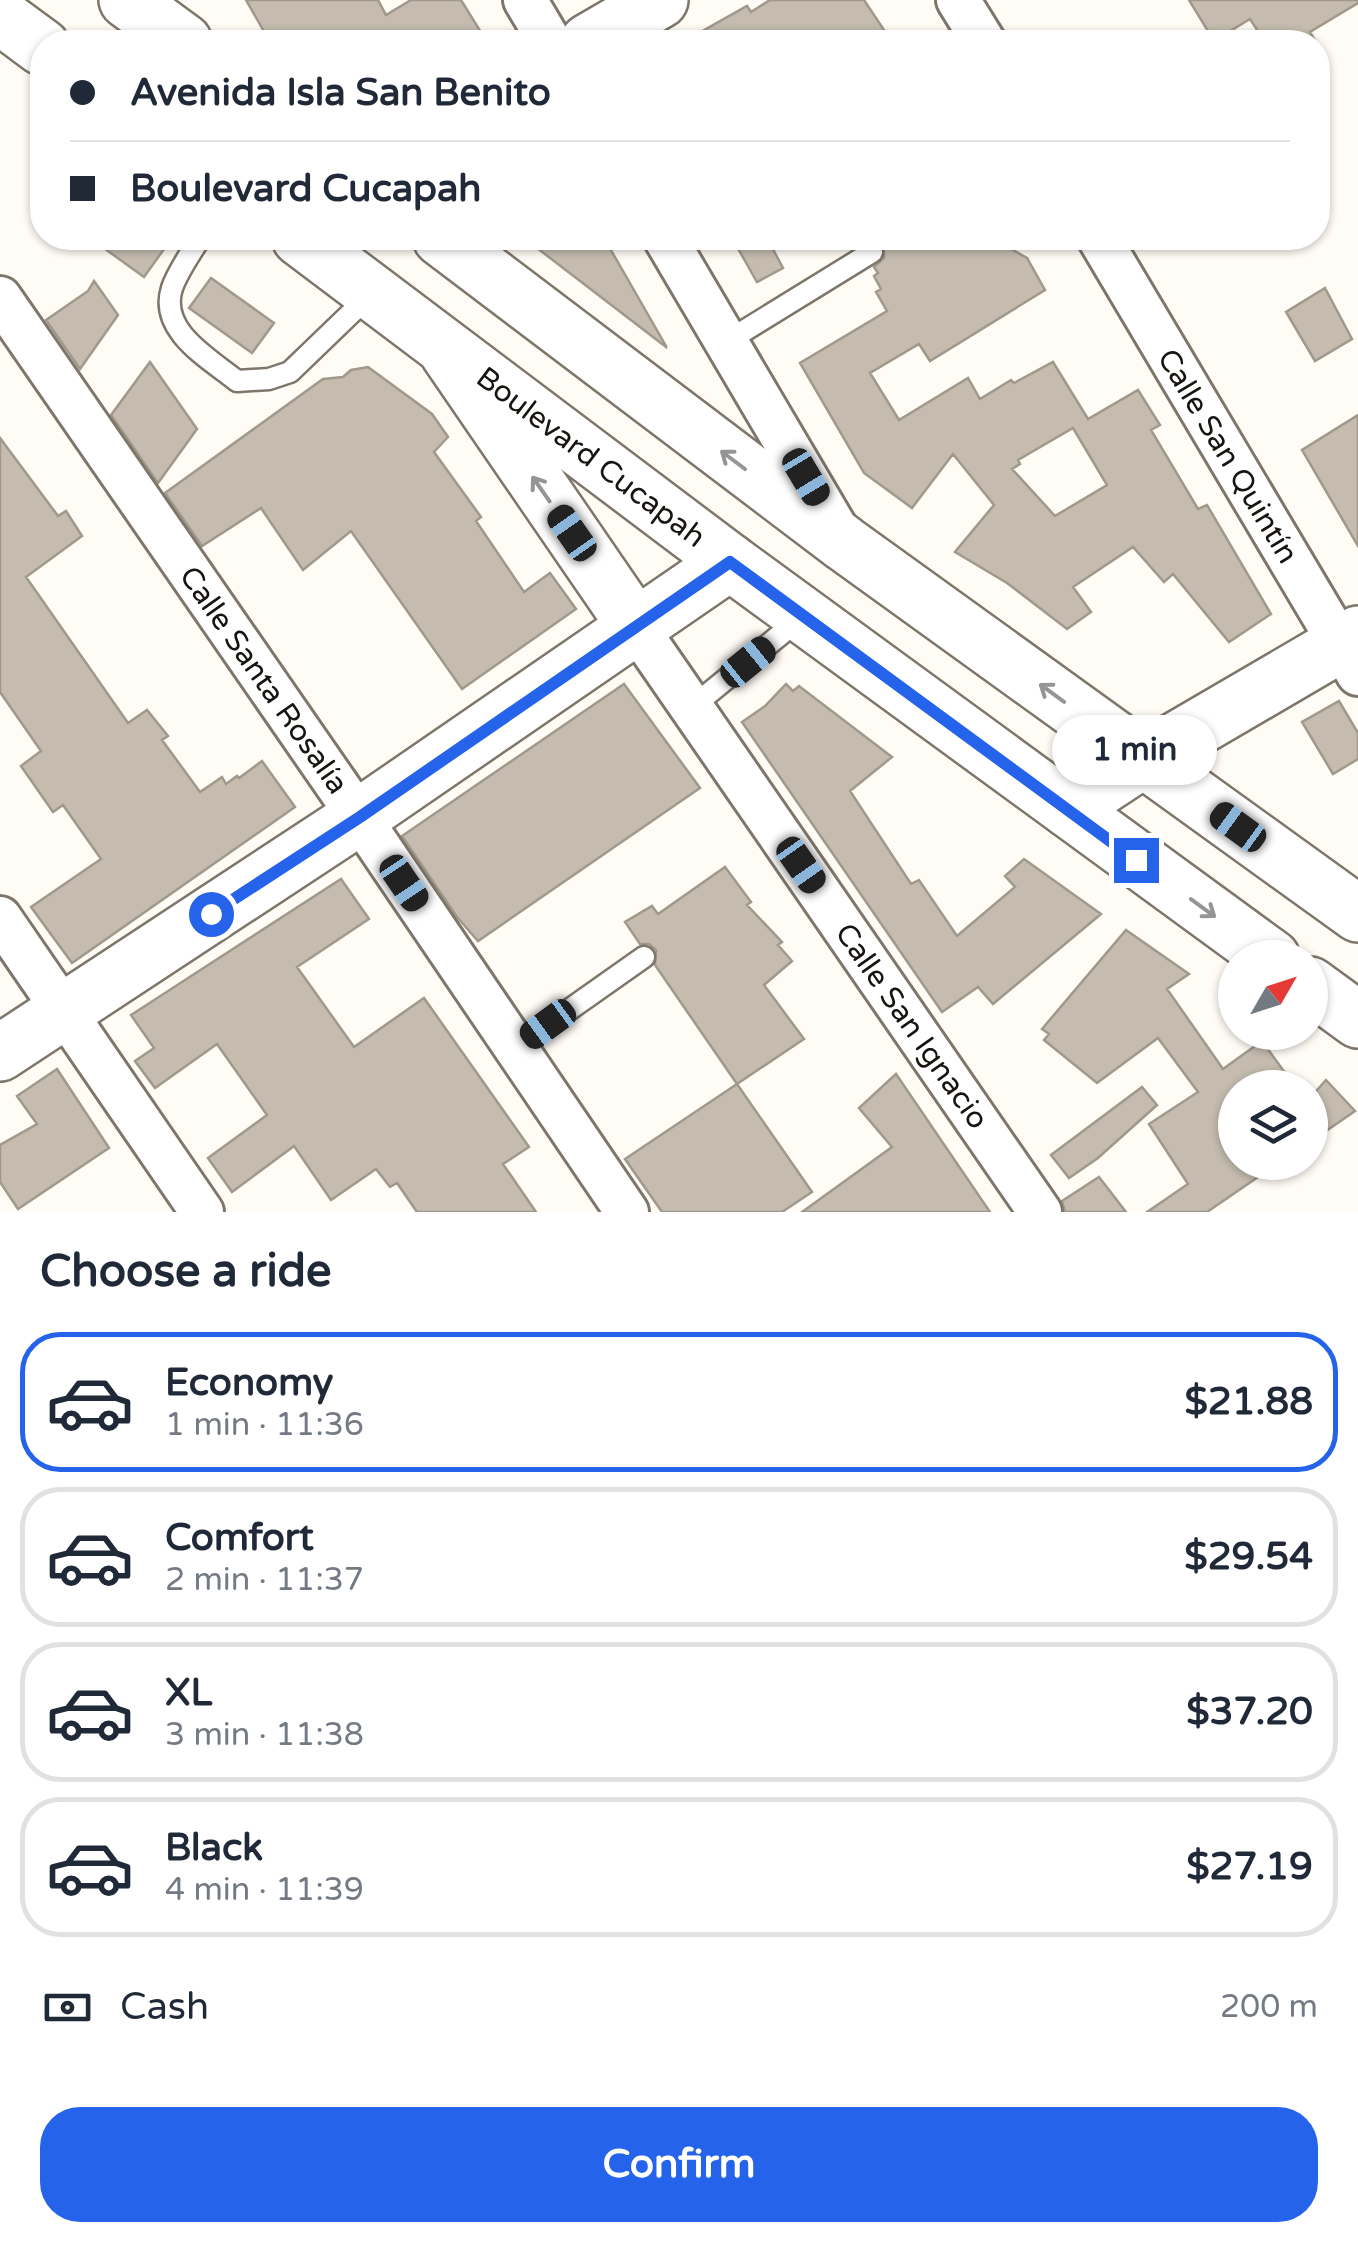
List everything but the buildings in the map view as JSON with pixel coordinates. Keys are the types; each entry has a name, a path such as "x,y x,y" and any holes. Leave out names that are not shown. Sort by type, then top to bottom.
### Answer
{"main road":[{"path":"127,0 168,30"},
{"path":"609,30 660,0"},
{"path":"0,16 30,38"},
{"name":"Boulevard Cucapah","path":"316,250 730,562 1247,940"},
{"path":"457,250 845,544 1358,914"},
{"name":"Calle San Ignacio","path":"442,346 636,626"},
{"path":"0,1053 360,817 730,562"},
{"path":"1068,810 1144,759 1352,651"},
{"path":"1328,998 1358,1020"}],"street":[{"path":"525,0 543,30"},
{"path":"958,0 977,30"},
{"path":"672,250 845,544"},
{"name":"Calle San Quintín","path":"1106,250 1352,651"},
{"name":"Calle Santa Rosalía","path":"0,298 360,817 627,1212"},
{"name":"Calle San Ignacio","path":"636,626 1040,1212"},
{"path":"0,918 202,1212"}],"lane":[{"path":"193,250 171,290 172,318 185,340 237,381 268,379 290,372 373,293"},
{"path":"726,342 872,252"},
{"path":"692,707 804,616"},
{"path":"516,1048 644,957"}],"route":[{"path":"211,914 360,817 730,562 1136,860"}]}
